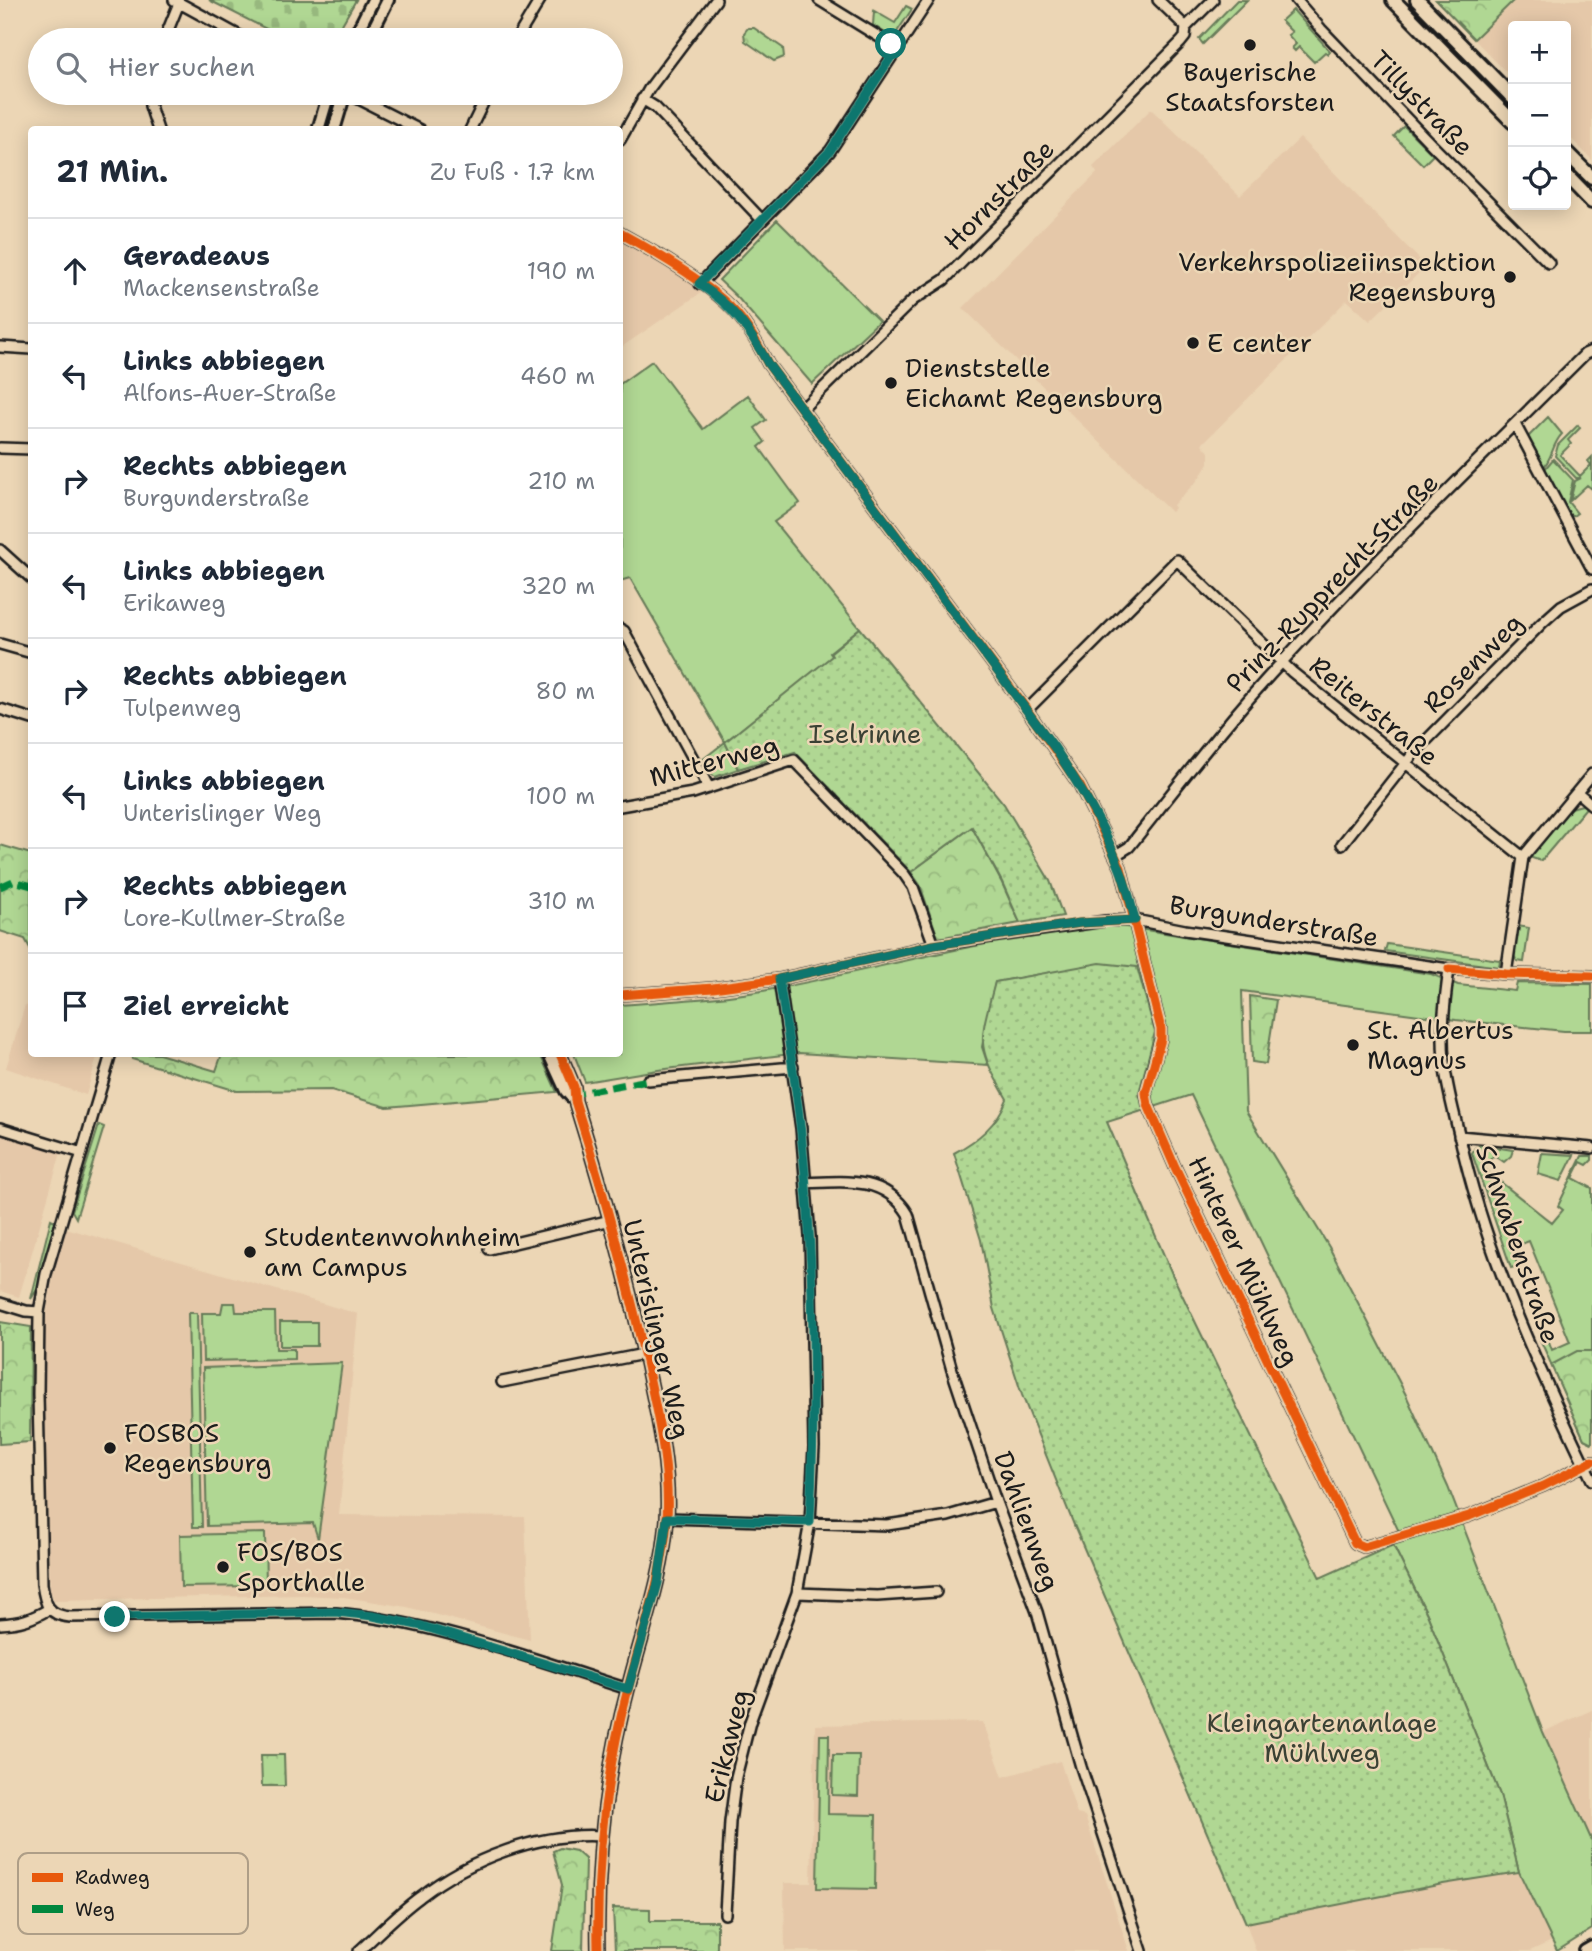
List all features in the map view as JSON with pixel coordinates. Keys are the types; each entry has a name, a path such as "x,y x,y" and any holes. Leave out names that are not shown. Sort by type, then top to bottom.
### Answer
{"main road":[{"path":"1394,0 1508,117"},
{"path":"1417,0 1508,93"},
{"path":"1571,157 1592,178"},
{"path":"1571,180 1592,202"}],"street":[{"path":"359,28 373,0"},
{"path":"374,28 388,0"},
{"path":"523,28 540,0"},
{"path":"623,134 642,99 716,0"},
{"path":"819,0 897,48"},
{"path":"699,284 830,151 929,0"},
{"path":"1158,0 1186,27"},
{"name":"Hornstraße","path":"802,409 913,300 944,280 1185,37 1186,27 1213,0"},
{"name":"Tillystraße","path":"1296,0 1549,263"},
{"path":"168,28 176,2 225,28"},
{"path":"642,99 655,107 762,220"},
{"path":"150,105 157,126"},
{"path":"319,126 325,105"},
{"path":"335,126 342,105"},
{"path":"370,105 412,126"},
{"path":"472,126 482,105"},
{"path":"623,235 699,284 734,311 754,337 768,364 1027,710 1080,786 1116,855 1135,920"},
{"path":"0,346 28,349"},
{"name":"Prinz-Rupprecht-Straße","path":"1116,855 1129,847 1217,736 1281,662 1585,354 1592,351"},
{"path":"1515,424 1592,569"},
{"path":"0,448 28,449"},
{"path":"0,550 28,575"},
{"name":"Reiterstraße","path":"1027,710 1177,560 1281,662 1522,857"},
{"name":"Rosenweg","path":"1342,844 1405,763 1542,623 1560,606 1592,589"},
{"path":"623,630 709,789"},
{"path":"0,644 28,652"},
{"path":"0,709 28,718"},
{"name":"Mitterweg","path":"623,805 709,789 794,760 904,874 913,887 934,945"},
{"path":"1506,974 1522,857 1592,774"},
{"path":"1577,792 1592,805"},
{"name":"Burgunderstraße","path":"623,995 713,988 779,979 934,945 1080,923 1135,920 1185,930 1449,969 1506,974 1592,976"},
{"name":"Hinterer Mühlweg","path":"1135,920 1161,1029 1161,1039 1146,1093 1148,1105 1355,1543 1364,1546 1469,1516 1509,1501 1588,1463"},
{"name":"Schwabenstraße","path":"1449,969 1442,1028 1444,1060 1449,1096 1469,1181 1502,1276 1541,1372 1588,1463 1592,1480"},
{"name":"Erikaweg","path":"726,1914 730,1822 743,1748 797,1593 810,1522 813,1382 810,1236 793,1067 779,979"},
{"path":"110,1057 50,1263 39,1312 43,1584 44,1599 49,1609 58,1616 69,1617 336,1612 373,1616 422,1626 628,1689"},
{"name":"Unterislinger Weg","path":"550,1057 566,1091 575,1101"},
{"name":"Unterislinger Weg","path":"561,1057 574,1087 575,1101 611,1220 644,1354 663,1441 667,1518 658,1583 618,1729 602,1836 598,1951"},
{"path":"648,1080 793,1067"},
{"path":"0,1128 82,1153"},
{"path":"1459,1136 1592,1148"},
{"name":"Dahlienweg","path":"806,1183 858,1182 874,1185 901,1203 908,1214 952,1370 996,1502 1037,1612 1081,1767 1142,1951"},
{"path":"489,1249 611,1220"},
{"path":"0,1303 39,1312"},
{"path":"502,1382 644,1354"},
{"path":"667,1518 887,1525 948,1516 996,1502"},
{"path":"797,1593 877,1596 936,1592"},
{"path":"0,1624 31,1619 49,1609"},
{"path":"359,1951 418,1898 458,1872 523,1846 578,1836 602,1836"},
{"path":"1585,1951 1592,1947"}],"shaded area":[{"path":"1436,0 1592,0 1592,160 1571,138 1571,21 1508,21 1508,74"},
{"path":"1151,109 1240,196 1300,138 1426,266 1370,321 1347,300 1202,444 1209,452 1209,463 1197,481 1173,505 1175,508 1171,512 963,308 1097,173 1093,167"},
{"path":"623,244 671,268 702,292 623,346"},
{"path":"25,1005 28,1006 28,1057 97,1057 86,1095 6,1068"},
{"path":"0,1131 62,1149 19,1297 0,1291"},
{"path":"66,1228 358,1314 339,1515 525,1517 530,1640 407,1607 344,1597 303,1595 54,1600 50,1591 44,1329 54,1270"},
{"path":"1592,1710 1592,1841 1543,1732"},
{"path":"983,1722 1003,1777 1060,1761 1077,1814 1085,1816 1129,1951 785,1951 784,1883 811,1883 815,1725"},
{"path":"1519,1872 1552,1941 1530,1951 1256,1951 1246,1923 1443,1884"}],"green space":[{"path":"209,0 356,0 340,28 264,28"},
{"path":"1237,0 1247,0 1203,44 1199,39"},
{"path":"1436,0 1514,0 1474,39"},
{"path":"906,6 912,9 893,38 873,25 874,11 895,23"},
{"path":"1293,10 1330,51 1328,54 1325,52 1314,62 1299,47 1295,51 1292,48 1296,44 1288,35 1292,32 1281,21"},
{"path":"748,28 754,28 783,48 784,57 774,61 745,41 744,33"},
{"path":"1404,126 1433,155 1423,165 1394,136"},
{"path":"777,220 879,321 812,384 738,298 719,280"},
{"path":"652,361 703,429 748,395 766,420 755,428 765,442 759,447 800,503 774,522 860,628 830,652 833,656 725,742 630,578 623,580 623,382"},
{"path":"1548,417 1562,434 1543,468 1527,438"},
{"path":"1578,425 1580,428 1568,440 1571,444 1560,455 1580,476 1591,465 1588,461 1592,457 1592,489 1587,485 1570,501 1575,481 1581,478 1576,478 1555,456 1558,445"},
{"path":"1553,459 1573,480 1568,502 1577,513 1573,516 1570,516 1544,470"},
{"name":"Iselrinne","path":"860,628 1004,804 1050,881 1063,916 1020,923 1002,882 972,827 911,872 795,752 738,769 725,742 832,656 830,653"},
{"path":"725,742 738,769 715,777 702,760"},
{"path":"1586,806 1585,809 1541,861 1532,858 1531,855 1571,808"},
{"path":"972,827 1020,923 938,938 920,885 911,872"},
{"path":"0,845 28,853 28,944 25,939 0,931"},
{"path":"1518,926 1529,928 1524,962 1517,961 1514,956"},
{"path":"1126,927 1431,974 1458,985 1515,991 1517,983 1592,984 1592,1031 1564,1031 1456,1020 1242,991 1246,1111 1329,1247 1406,1395 1448,1487 1543,1732 1592,1841 1592,1929 1557,1951 1519,1872 1500,1795 1427,1614 1393,1545 1403,1540 1191,1095 1145,1110 1139,1093 1155,1032 1042,974 995,982 982,1047 988,1065 799,1053 585,1082 575,1057 623,1057 623,1005 750,993 977,945 1061,931"},
{"path":"1387,944 1500,960 1499,967 1385,951"},
{"name":"Kleingartenanlage Mühlweg","path":"1100,963 1137,967 1155,1032 1139,1093 1145,1110 1107,1122 1172,1274 1320,1578 1393,1545 1427,1614 1500,1795 1519,1872 1443,1884 1246,1923 1074,1525 1022,1395 994,1308 981,1240 954,1153 986,1131 998,1117 1007,1099 989,1066 983,1043 983,1031 995,982"},
{"path":"1250,996 1276,1000 1266,1064 1252,1062"},
{"path":"169,1057 216,1071 221,1057 541,1057 557,1092 387,1107 331,1090 237,1091 132,1059"},
{"path":"99,1125 104,1127 76,1218 72,1211"},
{"path":"1481,1145 1513,1150 1504,1162 1494,1155 1483,1168 1552,1223 1563,1210 1558,1206 1582,1156 1592,1156 1587,1165 1581,1162 1573,1178 1592,1188 1592,1443 1584,1439 1540,1339 1547,1336 1552,1350 1570,1342 1529,1241 1511,1248 1518,1266 1511,1268 1472,1153"},
{"path":"1542,1153 1574,1155 1561,1181 1538,1174"},
{"path":"51,1219 55,1221 38,1288 31,1299"},
{"path":"223,1303 235,1303 236,1312 275,1312 276,1349 294,1349 294,1359 203,1361 202,1313 221,1313"},
{"path":"188,1313 197,1313 202,1527 193,1527"},
{"path":"0,1322 31,1327 30,1442 0,1444"},
{"path":"280,1322 317,1322 317,1346 280,1346"},
{"path":"1577,1351 1592,1351 1592,1443 1584,1439 1551,1365"},
{"path":"342,1363 318,1539 313,1523 207,1526 203,1368"},
{"name":"FOS/BOS Sporthalle","path":"265,1533 266,1586 181,1587 180,1535"},
{"path":"820,1735 829,1735 828,1814 876,1815 875,1889 817,1888"},
{"path":"261,1755 284,1755 285,1786 262,1786"},
{"path":"833,1755 859,1755 858,1796 832,1795"},
{"path":"560,1848 576,1851 585,1859 583,1951 552,1951 562,1885 553,1851"},
{"path":"613,1908 650,1909 650,1921 717,1921 717,1951 615,1951"}],"marked path":[{"path":"0,887 13,881 28,885"},
{"path":"569,1095 648,1080"}],"cycle path":[{"path":"623,235 712,291 746,325 768,364 1027,710 1080,786 1121,868 1161,1029 1161,1039 1146,1093 1148,1105 1355,1543 1364,1547 1469,1516 1543,1486 1592,1461"},
{"path":"623,995 713,988 779,979 934,945 1080,923 1135,920"},
{"path":"1449,969 1506,974 1592,976"},
{"path":"561,1057 574,1087 575,1101 638,1329 662,1439 667,1479 667,1519 661,1562 620,1721 608,1786 601,1852 598,1951"}],"place":[{"name":"Bayerische Staatsforsten","path":"1250,45"},
{"name":"Verkehrspolizeiinspektion Regensburg","path":"1510,277"},
{"name":"E center","path":"1193,343"},
{"name":"Dienststelle Eichamt Regensburg","path":"891,383"},
{"name":"St. Albertus Magnus","path":"1353,1045"},
{"name":"Studentenwohnheim am Campus","path":"250,1252"},
{"name":"FOSBOS Regensburg","path":"110,1448"},
{"name":"FOS/BOS Sporthalle","path":"223,1567"}],"route":[{"path":"115,1617 336,1612 373,1616 422,1626 628,1689 658,1583 667,1518 810,1522 814,1447 810,1236 801,1128 779,979 934,945 1080,923 1135,920 1116,855 1080,786 1054,747 768,364 743,322 723,301 699,284 830,151 897,48 891,44"}]}
